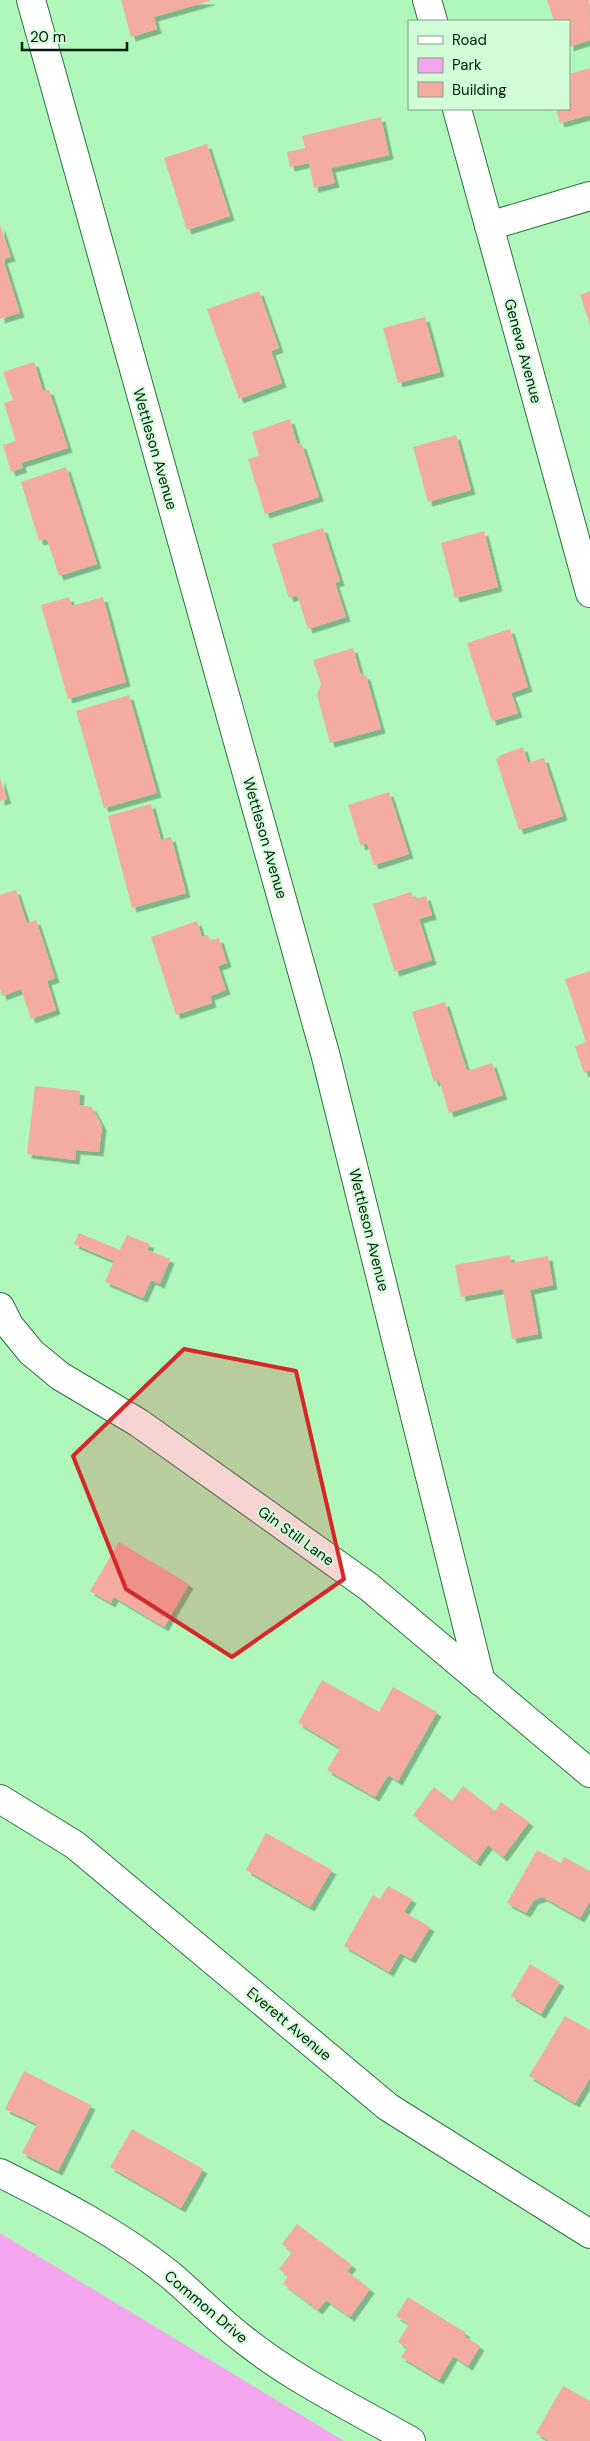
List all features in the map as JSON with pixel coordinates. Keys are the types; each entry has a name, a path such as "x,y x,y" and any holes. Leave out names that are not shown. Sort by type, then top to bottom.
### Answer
{"street":[{"name":"Wettleson Avenue","path":"31,0 326,1057 482,1682"},
{"path":"427,0 433,20"},
{"name":"Geneva Avenue","path":"457,110 590,593"},
{"path":"488,226 590,196"},
{"name":"Gin Still Lane","path":"0,1307 9,1325 31,1352 60,1376 139,1424 369,1588 590,1773"},
{"name":"Everett Avenue","path":"0,1798 75,1846 388,2107 590,2234"},
{"name":"Common Drive","path":"0,2173 41,2193 115,2236 168,2274 242,2339 282,2367 411,2441"}],"highlighted area":[{"path":"184,1349 296,1371 344,1579 232,1657 126,1589 73,1456"}],"green space":[{"path":"0,2233 344,2441 0,2441"}],"building":[{"path":"121,0 210,1 154,17 157,29 131,37"},
{"path":"547,0 589,0 590,40 570,47 570,20 554,20"},
{"path":"590,68 590,115 560,123 556,110 570,110 570,74"},
{"path":"381,117 389,155 331,168 335,183 314,188 309,163 290,167 287,152 305,148 302,136"},
{"path":"207,144 230,216 187,230 164,158"},
{"path":"0,225 11,257 3,259 20,313 0,319"},
{"path":"259,291 279,348 271,351 282,383 239,399 207,309"},
{"path":"590,291 590,325 580,295"},
{"path":"425,317 440,372 398,383 383,328"},
{"path":"34,362 43,391 49,390 68,448 21,463 23,468 11,472 3,445 16,441 4,403 13,400 3,372"},
{"path":"290,419 297,443 302,445 319,497 265,514 248,459 259,456 252,432"},
{"path":"456,435 471,490 428,502 413,447"},
{"path":"66,467 97,564 59,576 47,539 39,541 21,482"},
{"path":"323,528 340,581 335,583 346,617 308,629 297,595 289,598 272,544"},
{"path":"484,531 498,587 455,598 441,543"},
{"path":"69,597 72,606 103,597 126,682 68,699 41,605"},
{"path":"510,629 528,687 511,693 518,713 492,721 467,643"},
{"path":"353,648 360,673 366,676 381,729 330,743 317,695 321,684 313,660"},
{"path":"129,695 157,793 104,808 76,711"},
{"path":"523,747 528,763 544,758 563,816 519,830 496,759 501,755"},
{"path":"0,778 7,799 0,801"},
{"path":"389,792 409,854 374,865 367,843 361,846 348,805"},
{"path":"151,804 161,840 171,837 186,893 132,908 108,816"},
{"path":"16,890 27,923 36,920 55,978 47,981 56,1010 31,1019 21,989 2,996 0,988 0,895"},
{"path":"411,892 414,899 426,896 432,915 419,919 432,960 395,972 373,904"},
{"path":"197,921 202,937 208,935 210,941 219,938 227,963 218,966 226,990 210,996 212,1003 176,1015 151,937"},
{"path":"590,971 590,1070 584,1073 575,1046 586,1042 565,979"},
{"path":"445,1002 467,1071 492,1063 503,1095 449,1113 439,1080 434,1082 412,1012"},
{"path":"35,1086 80,1091 79,1105 92,1107 102,1126 99,1152 76,1150 75,1160 27,1154"},
{"path":"79,1233 120,1250 127,1235 150,1244 147,1250 170,1259 160,1284 151,1280 143,1298 105,1282 114,1261 74,1244"},
{"path":"510,1255 511,1263 548,1256 553,1285 530,1290 538,1334 512,1339 503,1289 461,1297 455,1265"},
{"path":"119,1542 189,1584 164,1627 114,1597 111,1603 90,1591"},
{"path":"322,1680 379,1712 393,1687 437,1712 398,1781 388,1775 375,1797 327,1770 340,1748 298,1723"},
{"path":"463,1786 495,1811 501,1802 529,1822 503,1857 488,1845 476,1862 413,1815 434,1787 452,1801"},
{"path":"266,1833 332,1870 310,1907 246,1870"},
{"path":"537,1850 561,1863 564,1857 590,1871 590,1901 580,1918 543,1897 534,1900 526,1913 507,1903"},
{"path":"388,1886 412,1899 404,1912 430,1927 411,1959 400,1953 389,1972 344,1946 373,1895 380,1899"},
{"path":"530,1964 560,1982 541,2014 511,1996"},
{"path":"565,2016 590,2030 590,2078 575,2103 529,2076"},
{"path":"24,2071 91,2105 58,2171 22,2153 37,2124 5,2109"},
{"path":"132,2129 203,2169 181,2208 110,2167"},
{"path":"297,2224 352,2265 347,2271 370,2289 350,2317 326,2300 318,2310 283,2284 288,2276 279,2269 292,2252 282,2244"},
{"path":"408,2297 466,2333 464,2336 480,2346 468,2366 453,2356 439,2380 401,2357 407,2348 398,2342 409,2324 396,2316"},
{"path":"563,2386 590,2401 590,2441 549,2441 536,2433"}]}
